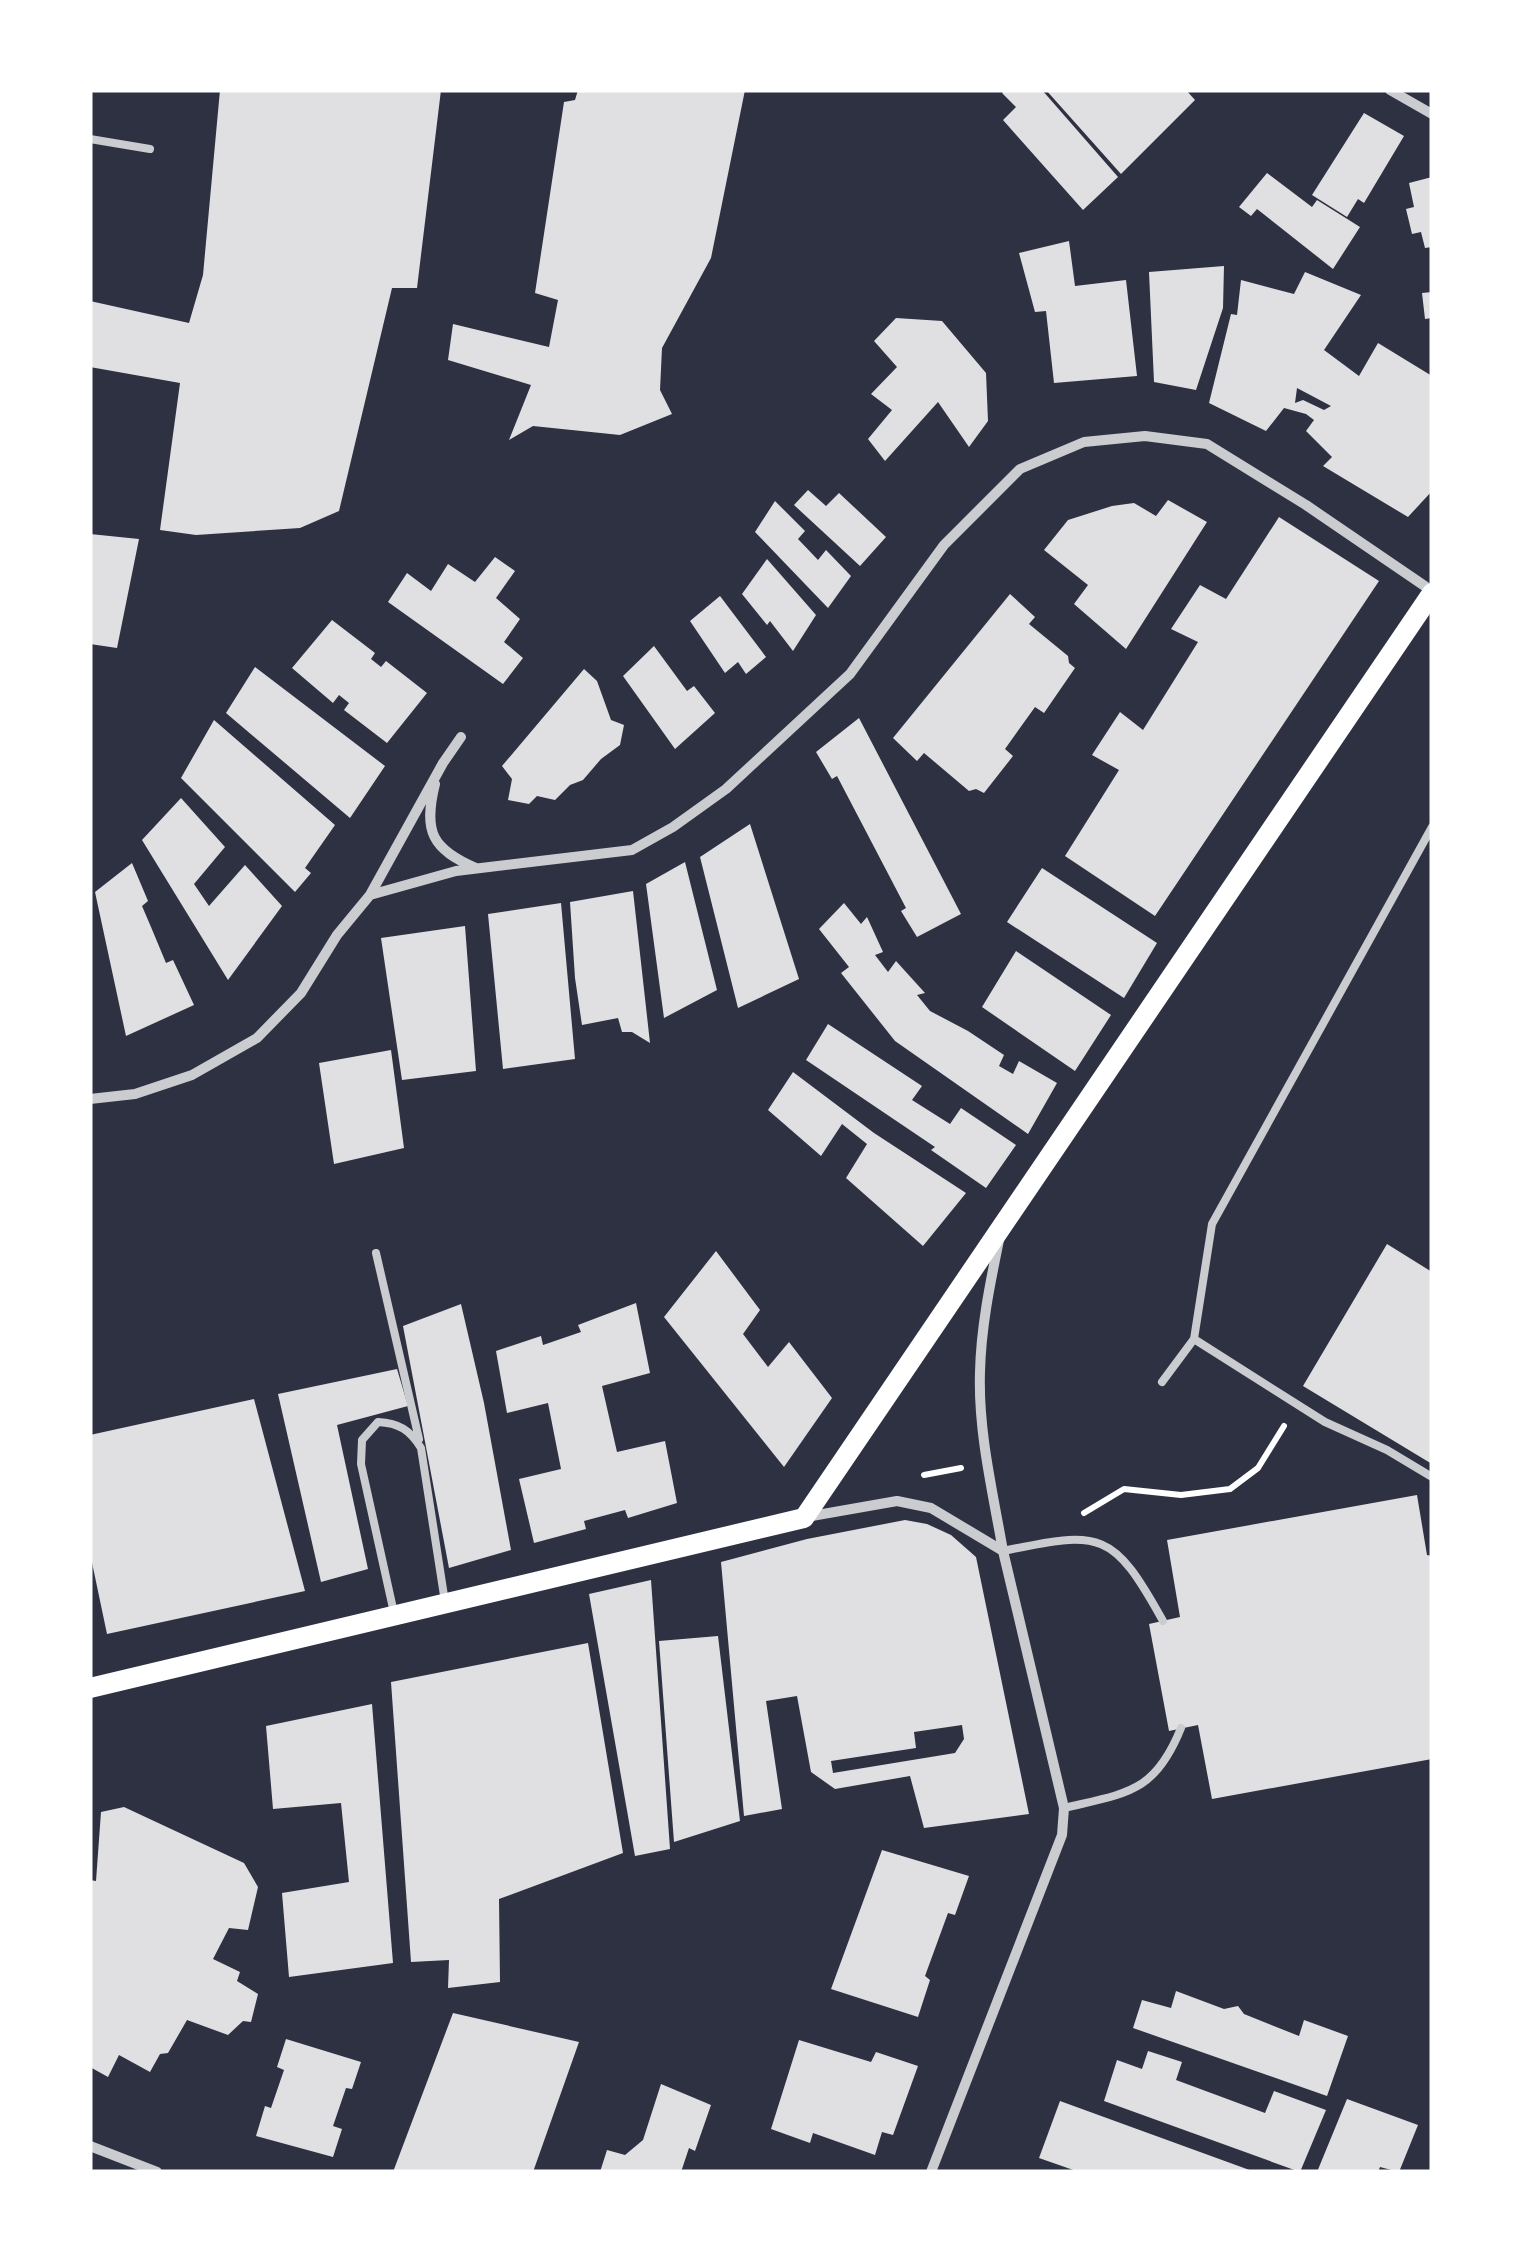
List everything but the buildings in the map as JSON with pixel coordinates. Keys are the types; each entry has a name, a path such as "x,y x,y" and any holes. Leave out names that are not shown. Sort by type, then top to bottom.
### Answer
{"main road":[{"path":"90,1688 804,1518 1432,592"}],"street":[{"path":"1390,90 1432,114"},
{"path":"370,895 477,869 632,850 673,827 726,789 850,674 944,545 1020,469 1084,442 1145,436 1207,444 1306,505 1432,592"},
{"path":"90,1098 135,1094 192,1075 257,1038 301,993 337,935 370,895 461,736"},
{"path":"443,763 434,788 431,829 444,852 477,869"},
{"path":"932,2172 1062,1835 1064,1808 987,1464 980,1376 983,1320 1001,1230"},
{"path":"804,1518 898,1501 931,1508 1004,1551"},
{"path":"90,2146 158,2172"}],"lane":[{"path":"90,139 150,149"},
{"path":"1162,1382 1194,1339 1212,1224 1432,827"},
{"path":"376,1253 421,1448 445,1602"},
{"path":"1194,1339 1325,1422 1387,1450 1432,1477"},
{"path":"394,1613 362,1464 362,1440 378,1422 391,1423 414,1436 421,1448"},
{"path":"1004,1551 1066,1538 1097,1542 1120,1555 1138,1577 1163,1621"},
{"path":"1064,1808 1121,1794 1146,1782 1161,1769 1181,1728"}],"path":[{"path":"1066,1538 1088,1508 1124,1489 1181,1494 1230,1488 1258,1468 1298,1406"},
{"path":"913,1477 987,1464"}]}
